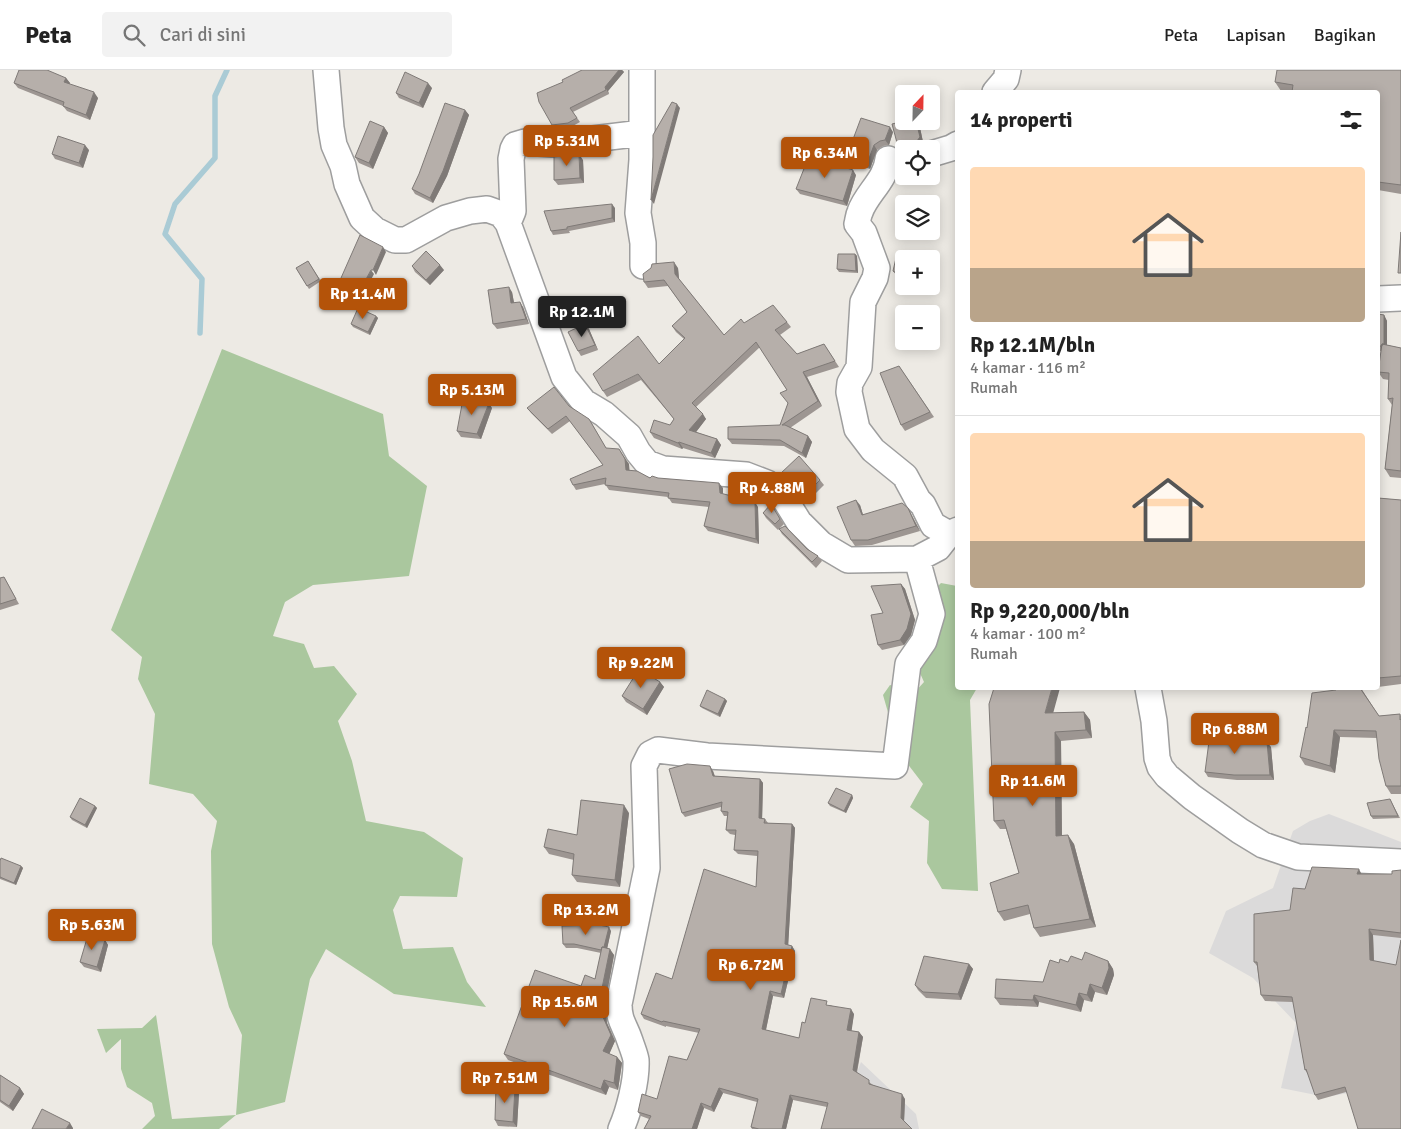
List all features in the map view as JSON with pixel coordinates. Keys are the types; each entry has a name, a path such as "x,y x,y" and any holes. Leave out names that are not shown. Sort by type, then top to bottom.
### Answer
{"street":[{"path":"326,70 330,128 334,145 343,166 347,184 362,218 375,230 395,240 406,240 446,218 470,211 487,209 501,214 508,222 564,377 584,402 604,414 629,436 647,463 663,469 746,476 767,483 784,498 799,522 822,544 848,560 917,559 938,548 954,532 933,524 905,476 874,450 857,429 849,392 850,383 859,366 863,302 875,278 877,268 864,233 857,224 860,212 893,163"},
{"path":"642,70 642,160 638,214 643,243 644,266"},
{"path":"998,90 1006,79 1008,70"},
{"path":"508,222 513,211 511,160 515,145 525,142 552,144 642,133"},
{"path":"940,151 955,146"},
{"path":"1380,299 1401,298"},
{"path":"620,1129 625,1118 633,1085 636,1059 619,1016 619,1004 646,868 644,766 650,754 658,750 707,756 895,766 908,664 924,641 932,614 917,559"},
{"path":"1148,690 1154,721 1157,758 1160,767 1167,776 1192,797 1240,831 1264,845 1298,857 1401,862"}],"shaded area":[{"path":"1329,814 1401,842 1401,1129 1365,1090 1326,1097 1281,1088 1296,1023 1253,978 1209,953 1226,911 1273,888 1293,831 1310,821"},
{"path":"861,1062 916,1114 919,1129 835,1129"}],"green space":[{"path":"222,349 383,414 389,456 427,486 409,576 313,585 285,602 273,636 304,644 314,668 334,666 357,694 338,721 352,761 366,821 424,832 463,858 457,897 400,896 393,910 403,949 453,947 467,982 486,1007 394,994 326,949 310,979 285,1102 236,1115 242,1035 229,1007 212,944 211,851 217,821 193,794 149,784 155,714 138,679 142,657 111,630"},
{"path":"941,583 955,586 955,690 976,690 970,700 978,891 942,889 927,863 929,821 910,807 923,784 900,754 883,695 890,685 915,692 924,682 911,653 934,590"},
{"path":"156,1015 172,1119 236,1115 219,1129 142,1129 155,1116 152,1103 127,1087 121,1069 121,1039 106,1053 97,1029 142,1028"}],"building":[{"path":"19,70 47,70 66,78 64,82 94,92 86,115 63,106 64,102 14,83"},
{"path":"582,70 619,70 605,87 606,90 570,108 577,118 568,123 552,125 539,102 537,93 563,82 562,80"},
{"path":"1277,70 1401,70 1401,185 1380,182 1380,90 1292,90 1293,85 1275,82"},
{"path":"405,72 428,83 419,103 396,93"},
{"path":"672,102 677,104 651,200 653,135"},
{"path":"445,103 465,110 443,171 430,198 412,189"},
{"path":"861,118 890,127 885,140 874,145 867,164 843,157 848,141 852,142"},
{"path":"370,121 384,127 369,163 355,157"},
{"path":"895,123 895,130 918,130 920,137 918,140 896,140 892,124"},
{"path":"58,136 85,145 79,163 52,154"},
{"path":"579,154 580,178 554,180 554,157"},
{"path":"809,156 853,170 843,201 796,189"},
{"path":"612,204 612,218 551,231 544,211"},
{"path":"1401,232 1401,273 1398,273"},
{"path":"360,235 383,247 373,270 371,270 354,301 341,278"},
{"path":"426,251 440,265 426,280 412,266"},
{"path":"838,254 855,254 856,271 837,269"},
{"path":"308,261 319,279 307,286 296,268"},
{"path":"674,262 675,274 724,335 741,319 744,323 773,305 787,322 775,330 797,354 824,344 835,361 803,372 818,401 782,425 808,436 802,453 780,440 728,439 728,427 780,425 788,403 780,393 787,390 756,342 692,403 703,414 689,430 717,439 711,453 650,432 654,420 670,425 674,419 638,374 603,391 593,374 638,336 659,364 685,338 672,326 687,312 664,280 644,282 643,274 651,268 652,264"},
{"path":"509,287 511,303 520,302 526,319 493,324 488,290"},
{"path":"358,308 376,316 368,332 351,324"},
{"path":"1380,314 1384,315 1384,344 1380,346"},
{"path":"585,324 595,345 578,351 568,332"},
{"path":"1382,344 1401,348 1401,471 1385,469 1393,398 1388,399 1389,373 1380,372"},
{"path":"899,366 930,412 901,425 880,373"},
{"path":"554,387 569,406 589,419 606,448 619,449 625,459 626,470 637,471 650,478 652,476 719,483 720,493 755,502 756,539 704,526 710,502 668,498 669,493 605,485 606,478 573,485 570,479 603,465 566,416 548,429 527,408"},
{"path":"463,399 489,403 477,434 457,431"},
{"path":"799,456 820,480 801,499 792,485 780,474"},
{"path":"1380,498 1401,500 1401,676 1380,678"},
{"path":"856,500 862,515 902,503 908,508 916,526 868,540 851,540 837,507"},
{"path":"771,504 780,519 775,524 763,513"},
{"path":"785,526 807,549 818,556 812,562 779,529"},
{"path":"4,577 16,599 0,604 0,578"},
{"path":"901,584 911,614 907,629 900,640 878,645 871,615 883,613 871,586"},
{"path":"639,669 660,682 643,709 622,696"},
{"path":"707,690 725,699 718,714 700,706"},
{"path":"993,690 1051,690 1045,713 1084,712 1086,730 1055,732 1056,836 1068,835 1090,919 1034,928 1028,905 998,912 990,883 1019,873 1004,820 994,821 989,704"},
{"path":"1336,690 1361,690 1379,716 1400,714 1401,786 1386,786 1379,759 1376,731 1334,730 1330,766 1300,757 1307,728 1312,693"},
{"path":"1211,726 1237,729 1236,744 1267,742 1270,775 1234,775 1205,772"},
{"path":"687,764 710,766 713,776 760,779 759,818 765,819 764,823 792,824 785,944 792,946 781,994 770,991 762,1029 799,1038 802,1022 805,1023 811,998 827,1001 826,1005 851,1009 847,1030 859,1032 853,1070 869,1080 869,1084 902,1094 901,1118 912,1129 821,1129 828,1103 790,1095 782,1129 759,1129 751,1127 758,1099 719,1088 711,1107 701,1103 692,1129 644,1129 651,1116 638,1112 642,1094 657,1099 669,1056 687,1060 700,1029 662,1022 641,1014 656,973 672,979 704,869 756,887 758,851 734,850 736,830 726,830 728,812 721,811 722,802 682,813 669,769"},
{"path":"836,788 852,795 844,811 828,803"},
{"path":"80,798 95,806 85,825 70,817"},
{"path":"1390,799 1398,816 1371,816 1367,803"},
{"path":"581,800 624,805 615,880 572,875 574,854 544,847 548,829 577,835"},
{"path":"1,858 21,866 14,883 0,877"},
{"path":"1312,867 1359,869 1357,874 1392,874 1392,871 1401,870 1401,933 1369,929 1370,960 1396,965 1401,940 1401,1129 1358,1129 1345,1087 1315,1095 1305,1070 1292,997 1261,995 1257,962 1254,962 1254,914 1290,910 1293,888 1305,889"},
{"path":"599,925 609,927 604,947 601,950 574,944 563,944 562,926"},
{"path":"88,935 105,940 97,967 80,962"},
{"path":"602,947 610,949 600,998 603,1017 611,1035 603,1051 617,1057 614,1083 604,1080 601,1089 504,1054 535,970 581,986 585,975 595,979"},
{"path":"1085,952 1108,961 1109,968 1102,988 1090,984 1087,995 1079,993 1076,1005 1034,995 1033,1000 995,998 996,979 1043,982 1050,960 1059,963 1060,959 1068,962 1071,956 1082,960"},
{"path":"924,956 969,964 958,994 923,992 915,985"},
{"path":"0,1075 20,1088 9,1106 0,1100"},
{"path":"496,1087 515,1088 513,1122 495,1120"},
{"path":"42,1109 70,1123 66,1129 32,1129"}],"waterway":[{"path":"200,333 202,279 165,234 175,204 215,158 215,96 227,70"}]}
